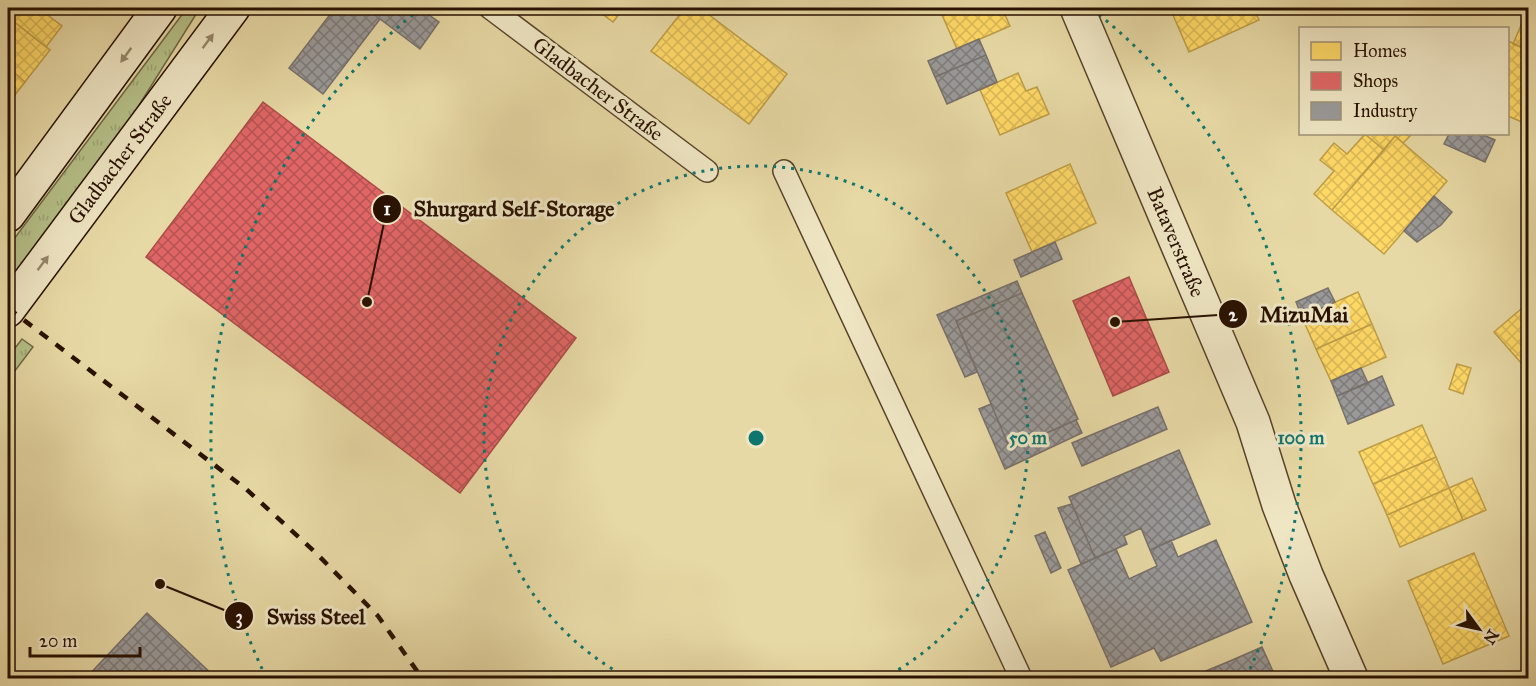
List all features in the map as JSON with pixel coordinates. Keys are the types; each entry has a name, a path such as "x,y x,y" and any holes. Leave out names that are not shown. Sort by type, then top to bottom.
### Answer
{"street":[{"path":"8,215 160,8"},
{"name":"Gladbacher Straße","path":"8,310 233,8"},
{"name":"Bataverstraße","path":"1077,8 1253,422 1279,505 1306,575 1351,678"}],"lane":[{"name":"Gladbacher Straße","path":"490,8 707,171"},
{"path":"784,171 1021,678"}],"green space":[{"path":"187,8 200,8 114,145 8,285 8,247"},
{"path":"22,339 33,347 8,380 8,357"}],"building: Homes":[{"path":"8,8 38,8 62,26 46,47 8,17"},
{"path":"594,8 624,8 613,22"},
{"path":"685,8 700,8 787,74 749,124 651,51"},
{"path":"939,8 1002,8 1010,26 957,49"},
{"path":"1191,8 1253,8 1259,20 1189,52 1173,15"},
{"path":"1528,9 1528,50 1513,44"},
{"path":"8,17 50,50 25,82 8,67"},
{"path":"1509,41 1528,50 1528,112 1524,123 1509,116"},
{"path":"8,67 25,82 8,104"},
{"path":"1018,73 1026,91 1037,87 1049,114 1000,135 980,90"},
{"path":"1364,135 1384,150 1332,210 1314,194 1334,171 1320,160 1334,143 1347,154"},
{"path":"1366,135 1411,135 1403,143 1395,136 1384,150"},
{"path":"1395,136 1447,181 1384,254 1332,210"},
{"path":"1070,164 1096,223 1032,252 1006,193"},
{"path":"1358,292 1372,324 1316,349 1302,317"},
{"path":"1521,309 1528,318 1528,371 1494,332"},
{"path":"1372,324 1386,357 1331,381 1316,349"},
{"path":"1457,364 1471,368 1463,394 1449,389"},
{"path":"1422,425 1436,457 1373,484 1359,452"},
{"path":"1436,457 1449,488 1387,515 1373,484"},
{"path":"1472,478 1486,510 1463,520 1449,488"},
{"path":"1449,488 1463,520 1400,547 1387,515"},
{"path":"1474,553 1509,636 1443,664 1408,581"}],"building: Shops":[{"path":"263,102 576,338 460,493 146,257"},
{"path":"1129,277 1169,372 1113,396 1073,301"}],"building: Industry":[{"path":"335,8 419,8 439,22 420,49 380,19 323,94 289,68"},
{"path":"979,39 986,55 935,77 928,61"},
{"path":"986,55 997,82 947,104 935,77"},
{"path":"1448,135 1483,135 1495,140 1485,162 1444,144"},
{"path":"1434,196 1452,212 1441,225 1417,242 1404,231"},
{"path":"1055,242 1062,259 1021,277 1014,260"},
{"path":"1017,281 1022,293 956,321 977,372 965,377 937,315"},
{"path":"1328,288 1335,302 1302,317 1296,302"},
{"path":"1022,293 1078,419 1010,449 956,321"},
{"path":"1361,368 1368,383 1337,396 1331,381"},
{"path":"1382,376 1394,405 1348,424 1337,396"},
{"path":"991,404 1010,449 1076,420 1082,433 1005,469 979,409"},
{"path":"1158,407 1167,429 1082,466 1072,443"},
{"path":"1179,450 1210,524 1150,550 1141,528 1124,536 1127,544 1095,558 1069,497"},
{"path":"1072,504 1095,558 1081,564 1058,508"},
{"path":"1045,532 1061,568 1051,573 1035,536"},
{"path":"1171,540 1178,557 1216,540 1252,622 1161,661 1154,648 1111,667 1068,570 1116,549 1129,579 1157,566 1150,550"},
{"path":"147,613 216,678 86,678"},
{"path":"1262,647 1276,678 1189,678 1230,661"}],"railway":[{"path":"8,308 246,489 315,552 378,616 422,678"}],"place":[{"name":"Shurgard Self-Storage","path":"367,302"},
{"name":"MizuMai","path":"1115,322"},
{"name":"Swiss Steel","path":"160,584"}]}
